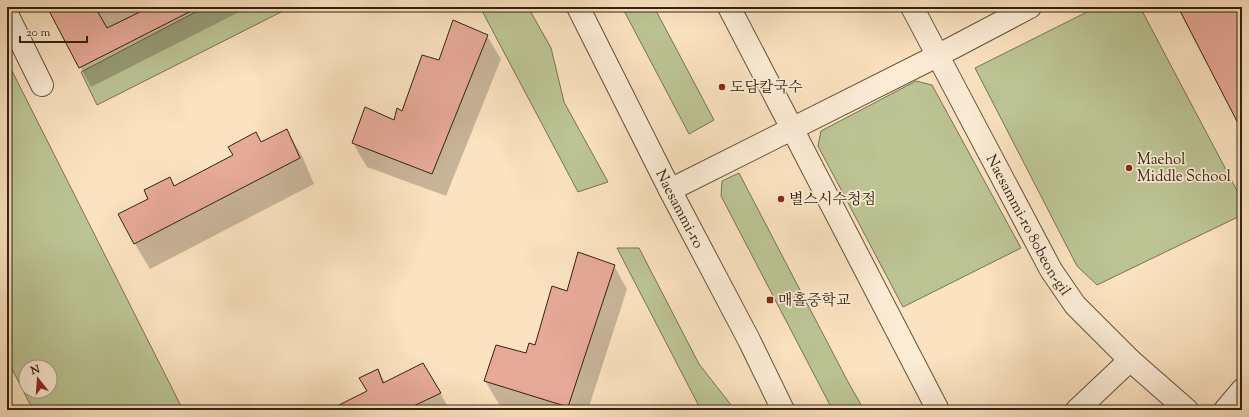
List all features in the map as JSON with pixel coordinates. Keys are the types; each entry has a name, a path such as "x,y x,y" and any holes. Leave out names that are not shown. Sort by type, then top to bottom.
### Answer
{"street":[{"name":"Naesammi-ro","path":"578,7 670,190 784,410"},
{"path":"729,7 938,410"},
{"name":"Naesammi-ro 80beon-gil","path":"912,7 1051,270 1075,305 1130,360 1187,410"},
{"path":"670,190 937,56 1030,7"},
{"path":"7,14 42,85"},
{"path":"1077,410 1130,360"},
{"path":"1225,410 1242,390"}],"green space":[{"path":"205,7 291,7 97,105 81,72"},
{"path":"480,7 528,7 551,48 564,102 608,182 578,192"},
{"path":"622,7 654,7 714,120 689,134"},
{"path":"1097,7 1140,7 1242,200 1242,215 1097,285 1077,266 975,68"},
{"path":"7,61 183,410 33,410 27,399 58,399 58,359 18,359 18,381 7,359"},
{"path":"916,81 932,85 1021,248 903,307 818,146 821,131"},
{"path":"739,173 864,410 832,410 721,196 722,181"},
{"path":"617,248 639,248 699,364 735,410 701,410"}],"building":[{"path":"47,7 95,7 107,28 150,7 199,7 79,68"},
{"path":"1178,7 1242,7 1242,131"},
{"path":"453,20 488,35 432,174 352,143 365,107 394,120 397,108 402,111 422,55 439,60"},
{"path":"287,129 300,158 134,244 118,214 148,199 144,190 170,177 174,186 233,155 228,147 256,132 261,142"},
{"path":"578,252 615,265 568,407 484,381 496,345 526,353 529,343 535,345 552,286 567,291"},
{"path":"423,363 441,393 405,410 329,410 367,391 359,378 378,369 383,383"}],"place":[{"name":"도담칼국수","path":"722,87"},
{"name":"Maehol Middle School","path":"1129,168"},
{"name":"별스시수청점","path":"781,199"},
{"name":"매홀중학교","path":"770,300"}]}
